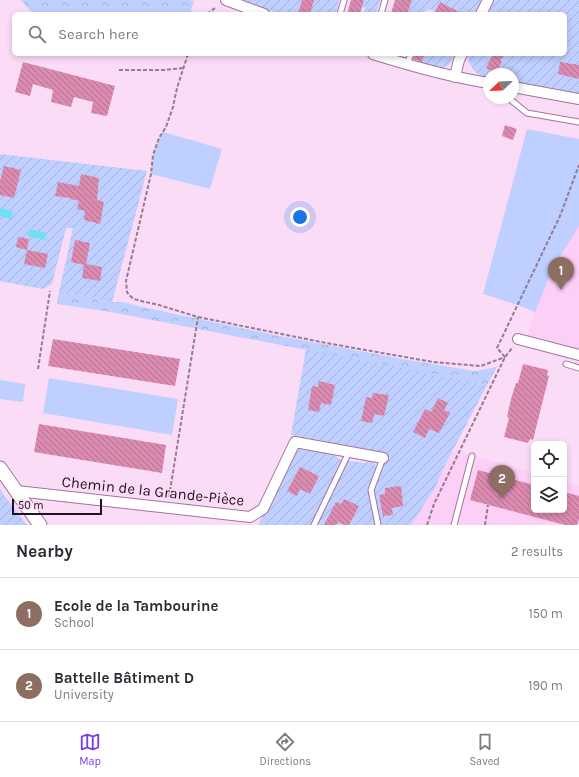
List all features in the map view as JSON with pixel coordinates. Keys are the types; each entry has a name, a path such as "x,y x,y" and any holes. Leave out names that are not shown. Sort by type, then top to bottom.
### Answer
{"street":[{"path":"226,0 259,12"},
{"path":"483,12 488,0"},
{"path":"380,56 455,77 483,82"},
{"path":"455,77 461,56"},
{"path":"519,88 579,99"},
{"path":"518,339 579,355"},
{"name":"Chemin de la Grande-Pièce","path":"17,491 167,508 249,521 264,509 295,442 383,458"},
{"path":"0,468 40,525"}],"lane":[{"path":"341,12 344,0"},
{"path":"382,12 385,0"},
{"path":"407,64 410,56"},
{"path":"516,104 527,113 579,122"},
{"path":"566,364 579,368"},
{"path":"314,525 350,452"},
{"path":"454,525 472,456"},
{"path":"378,525 371,490 383,458"}],"path":[{"path":"210,12 215,8"},
{"path":"187,56 166,127 159,138 153,154 151,174 126,281 127,292 129,295 141,301 198,317 326,343 433,362 481,366 505,357"},
{"path":"119,70 165,70 183,68"},
{"path":"505,357 497,348 560,216 579,165"},
{"path":"38,369 50,291"},
{"path":"167,508 198,317"},
{"path":"427,525 434,504 505,357"},
{"path":"485,525 488,505"}],"shaded area":[{"path":"0,208 13,211 11,219 0,216"},
{"path":"579,226 579,352 527,338 535,312 553,268"},
{"path":"29,229 46,233 45,240 28,236"},
{"path":"454,450 531,472 531,513 567,513 567,482 579,486 579,525 411,525 435,488 443,469"}],"green space":[{"path":"21,0 194,1 191,12 31,12"},
{"path":"241,0 339,0 336,12 274,12"},
{"path":"364,0 380,0 377,12 364,12 365,8 362,6"},
{"path":"395,0 482,0 476,12 435,12 430,9 423,12 392,12"},
{"path":"495,0 579,0 579,94 519,83 519,68 483,68 483,76 476,73 472,67 468,56 567,56 567,12 489,12"},
{"path":"418,56 453,56 449,65 440,69 422,64 423,57"},
{"path":"527,129 579,139 579,226 553,268 535,312 483,294"},
{"path":"163,132 222,149 210,189 151,174 156,147"},
{"path":"0,154 147,171 112,302 59,292 73,228 66,228 52,284 43,289 0,281"},
{"path":"59,292 112,302 123,302 285,337 408,360 475,371 497,367 487,385 111,312 57,304"},
{"path":"306,349 487,385 443,469 435,488 411,525 258,525 272,504 296,451 300,449 333,454 341,460 365,463 369,461 374,462 376,466 390,459 387,453 291,435"},
{"path":"49,378 178,399 172,435 43,413"},
{"path":"0,380 25,384 23,402 0,399"},
{"path":"0,489 3,494 27,525 0,525"}],"building":[{"path":"302,0 314,0 311,12 299,12"},
{"path":"351,0 364,0 361,12 348,12"},
{"path":"395,0 412,0 408,12 392,12"},
{"path":"440,2 459,12 435,12"},
{"path":"414,56 424,56 422,62 413,59"},
{"path":"492,56 503,56 500,61 502,61 498,68 486,68"},
{"path":"23,62 115,86 107,116 91,113 93,102 74,97 71,107 51,102 53,90 33,84 30,96 15,92"},
{"path":"560,62 579,65 579,79 558,74"},
{"path":"505,125 517,129 513,140 502,136"},
{"path":"4,166 21,170 14,198 0,195 0,181"},
{"path":"81,174 99,178 97,200 104,202 100,224 84,220 85,211 77,209 79,201 55,196 58,182 79,186"},
{"path":"18,237 29,239 27,250 16,247"},
{"path":"75,240 90,243 86,264 102,267 100,281 82,278 84,265 71,262"},
{"path":"27,250 48,254 45,268 24,264"},
{"path":"53,339 180,359 175,386 48,366"},
{"path":"523,364 548,370 547,375 549,376 533,440 530,439 528,443 504,437 509,418 507,417 511,399 516,383 518,383"},
{"path":"319,381 335,385 331,405 321,403 319,412 308,410 312,386 318,387"},
{"path":"373,393 389,395 384,416 374,414 372,423 361,421 366,397 372,398"},
{"path":"438,398 448,403 444,410 450,413 439,433 429,429 425,438 413,432 425,409 431,412"},
{"path":"39,424 166,445 162,473 34,452"},
{"path":"300,467 319,476 310,494 300,489 297,496 287,491"},
{"path":"478,470 531,484 531,513 567,513 567,493 579,496 579,519 577,525 565,525 470,500"},
{"path":"401,486 403,506 392,508 393,515 383,516 379,495 385,494 385,488"},
{"path":"344,499 359,506 349,525 338,522 336,525 324,525 336,502 341,504"}],"place":[{"name":"Ecole de la Tambourine","path":"561,290"},
{"name":"Battelle Bâtiment D","path":"502,498"}]}
